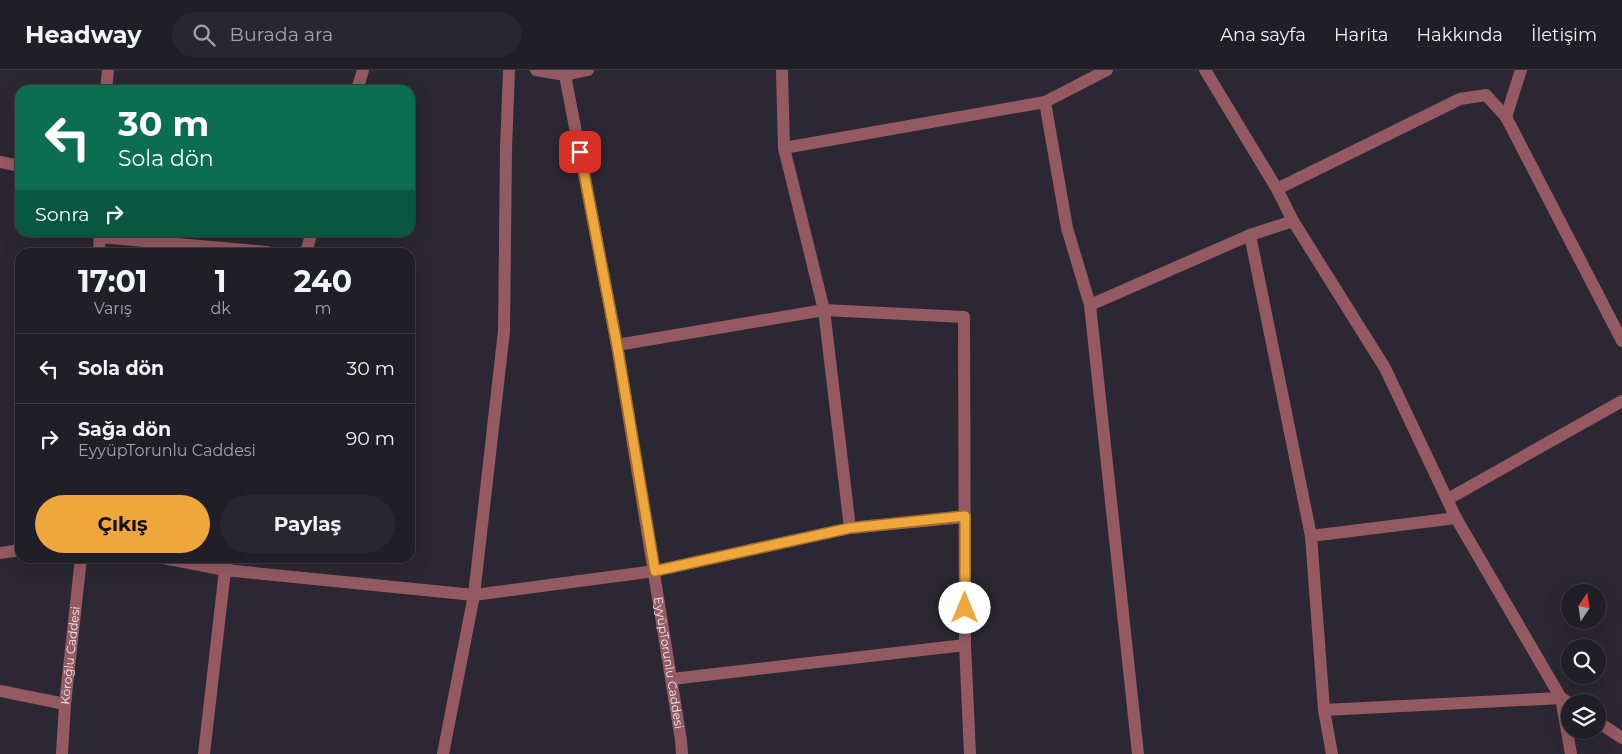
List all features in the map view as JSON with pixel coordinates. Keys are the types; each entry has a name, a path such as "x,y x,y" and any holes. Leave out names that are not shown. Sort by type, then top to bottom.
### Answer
{"street":[{"path":"106,85 108,70"},
{"path":"358,85 363,70"},
{"path":"443,754 474,595 504,331 506,149 510,70"},
{"path":"536,70 565,73 588,70"},
{"path":"782,70 784,148 824,310 850,528"},
{"path":"784,148 1045,102 1107,70"},
{"path":"1205,70 1277,189 1293,221 1385,368 1456,518 1562,694"},
{"path":"1506,117 1521,70"},
{"name":"EyyüpTorunlu Caddesi","path":"565,73 617,345 682,740 682,754"},
{"path":"1277,189 1460,99 1486,95 1506,117 1622,341"},
{"path":"1045,102 1067,228 1090,305 1138,754"},
{"path":"0,162 15,165"},
{"path":"1090,305 1250,235 1293,221"},
{"path":"1250,235 1311,536 1324,710 1332,754"},
{"path":"120,237 228,248"},
{"path":"617,345 824,310 964,317 966,645 970,754"},
{"path":"1448,499 1622,401"},
{"path":"204,754 227,564 474,595 655,571 850,528 965,516"},
{"path":"1311,536 1456,518"},
{"path":"0,553 15,551"},
{"name":"Köroğlu Caddesi","path":"62,754 65,704 79,563"},
{"path":"672,679 966,645"},
{"path":"0,691 65,704"},
{"path":"1324,710 1561,701"},
{"path":"1606,727 1622,738"},
{"path":"1570,739 1571,754"}],"route":[{"path":"580,152 617,345 655,571 850,528 965,516 965,608"}]}
